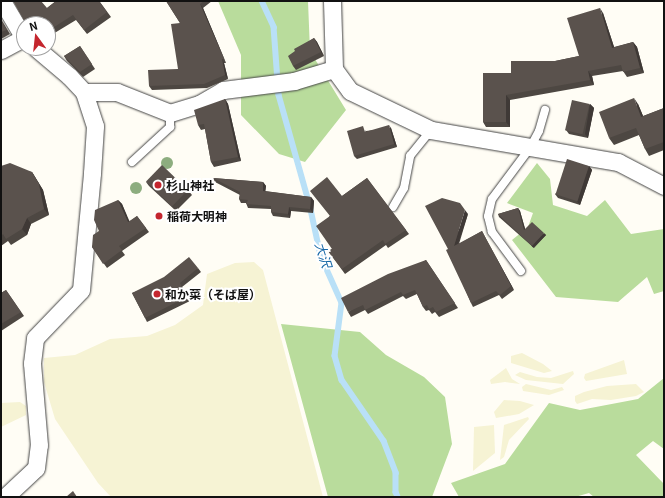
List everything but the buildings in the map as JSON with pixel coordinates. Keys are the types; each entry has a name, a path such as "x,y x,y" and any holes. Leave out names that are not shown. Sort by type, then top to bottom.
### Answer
{"street":[{"path":"2,1 16,25"},
{"path":"332,1 334,69 350,91 431,130 618,162 664,186"},
{"path":"1,50 16,42"},
{"path":"5,497 36,468 39,445 32,362 35,338 81,290 94,126 84,92 69,76 45,56"},
{"path":"84,92 117,92 170,113 199,104 223,90 294,81 334,69"}],"lane":[{"path":"521,271 492,232 488,216 492,199 530,148 539,131 545,110"},
{"path":"132,162 170,127 170,113"},
{"path":"393,207 404,188 410,156 431,130"}],"shaded area":[{"path":"254,262 263,270 323,497 111,497 98,483 55,419 44,382 44,358 75,355 110,339 147,336 175,325 203,305 207,274 235,263"},
{"path":"522,353 543,364 552,371 544,373 511,363 511,356"},
{"path":"624,360 627,374 586,381 584,378 585,374"},
{"path":"506,368 512,379 520,384 505,382 491,384 490,380"},
{"path":"573,371 574,374 563,384 526,380 515,375 520,372 537,377 551,378"},
{"path":"526,384 551,390 562,387 564,390 549,395 523,391 522,387"},
{"path":"636,384 644,392 636,396 611,400 592,399 577,404 575,401 575,396 584,392 607,386"},
{"path":"504,400 520,401 534,405 519,414 496,418 494,412"},
{"path":"20,402 26,406 26,415 1,427 1,403"},
{"path":"528,417 529,419 509,440 504,457 500,460 504,425"},
{"path":"494,425 495,453 473,471 474,427"}],"green space":[{"path":"218,1 308,1 310,51 346,110 305,162 279,154 241,115 241,55"},
{"path":"537,163 550,179 553,205 587,216 605,200 631,234 664,229 664,291 654,294 647,277 618,302 556,297 512,240 528,227 533,213 507,203"},
{"path":"281,324 360,332 386,355 424,377 445,397 452,444 432,497 328,497"},
{"path":"664,378 664,449 653,441 636,455 664,484 664,497 594,497 589,493 575,497 459,497 451,483 505,464 549,403 580,410 638,399"}],"waterway":[{"name":"大沢","path":"262,1 274,27 279,95 310,205 321,256 342,303 335,356 342,380 384,441 396,473 396,492 398,497"}],"place":[{"name":"杉山神社","path":"158,185"},
{"name":"稲荷大明神","path":"159,216"},
{"name":"和か菜（そば屋）","path":"157,294"}]}
